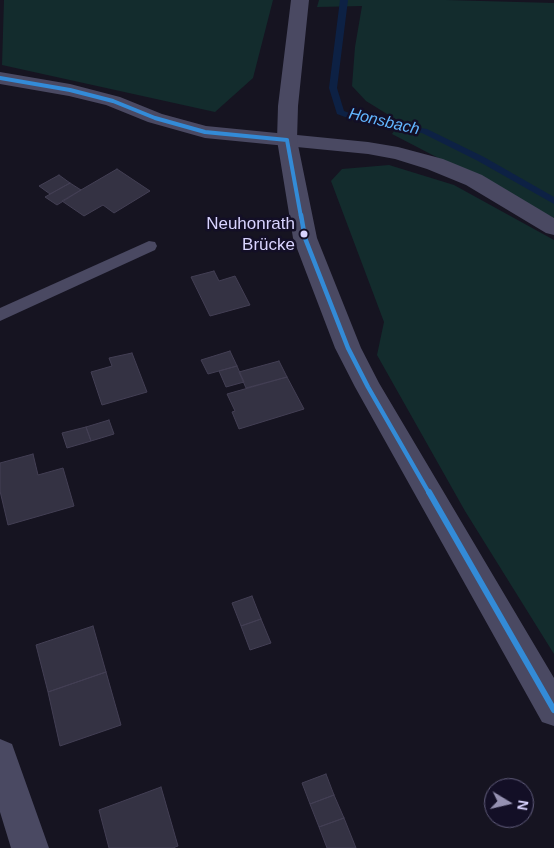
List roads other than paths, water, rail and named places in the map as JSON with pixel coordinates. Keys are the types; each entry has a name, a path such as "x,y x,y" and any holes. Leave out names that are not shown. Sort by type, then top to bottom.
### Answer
{"street":[{"path":"300,0 288,106 287,140 306,238 348,348 368,387 554,710"},
{"path":"0,78 70,90 205,132 368,148 398,153 435,164 474,180 504,196 554,228"},
{"path":"0,756 30,848"}],"lane":[{"path":"0,314 149,246"}],"waterway":[{"name":"Honsbach","path":"344,0 333,88 340,112 367,122 424,131 481,159 554,201"}],"place":[{"name":"Neuhonrath Brücke","path":"304,234"}]}
